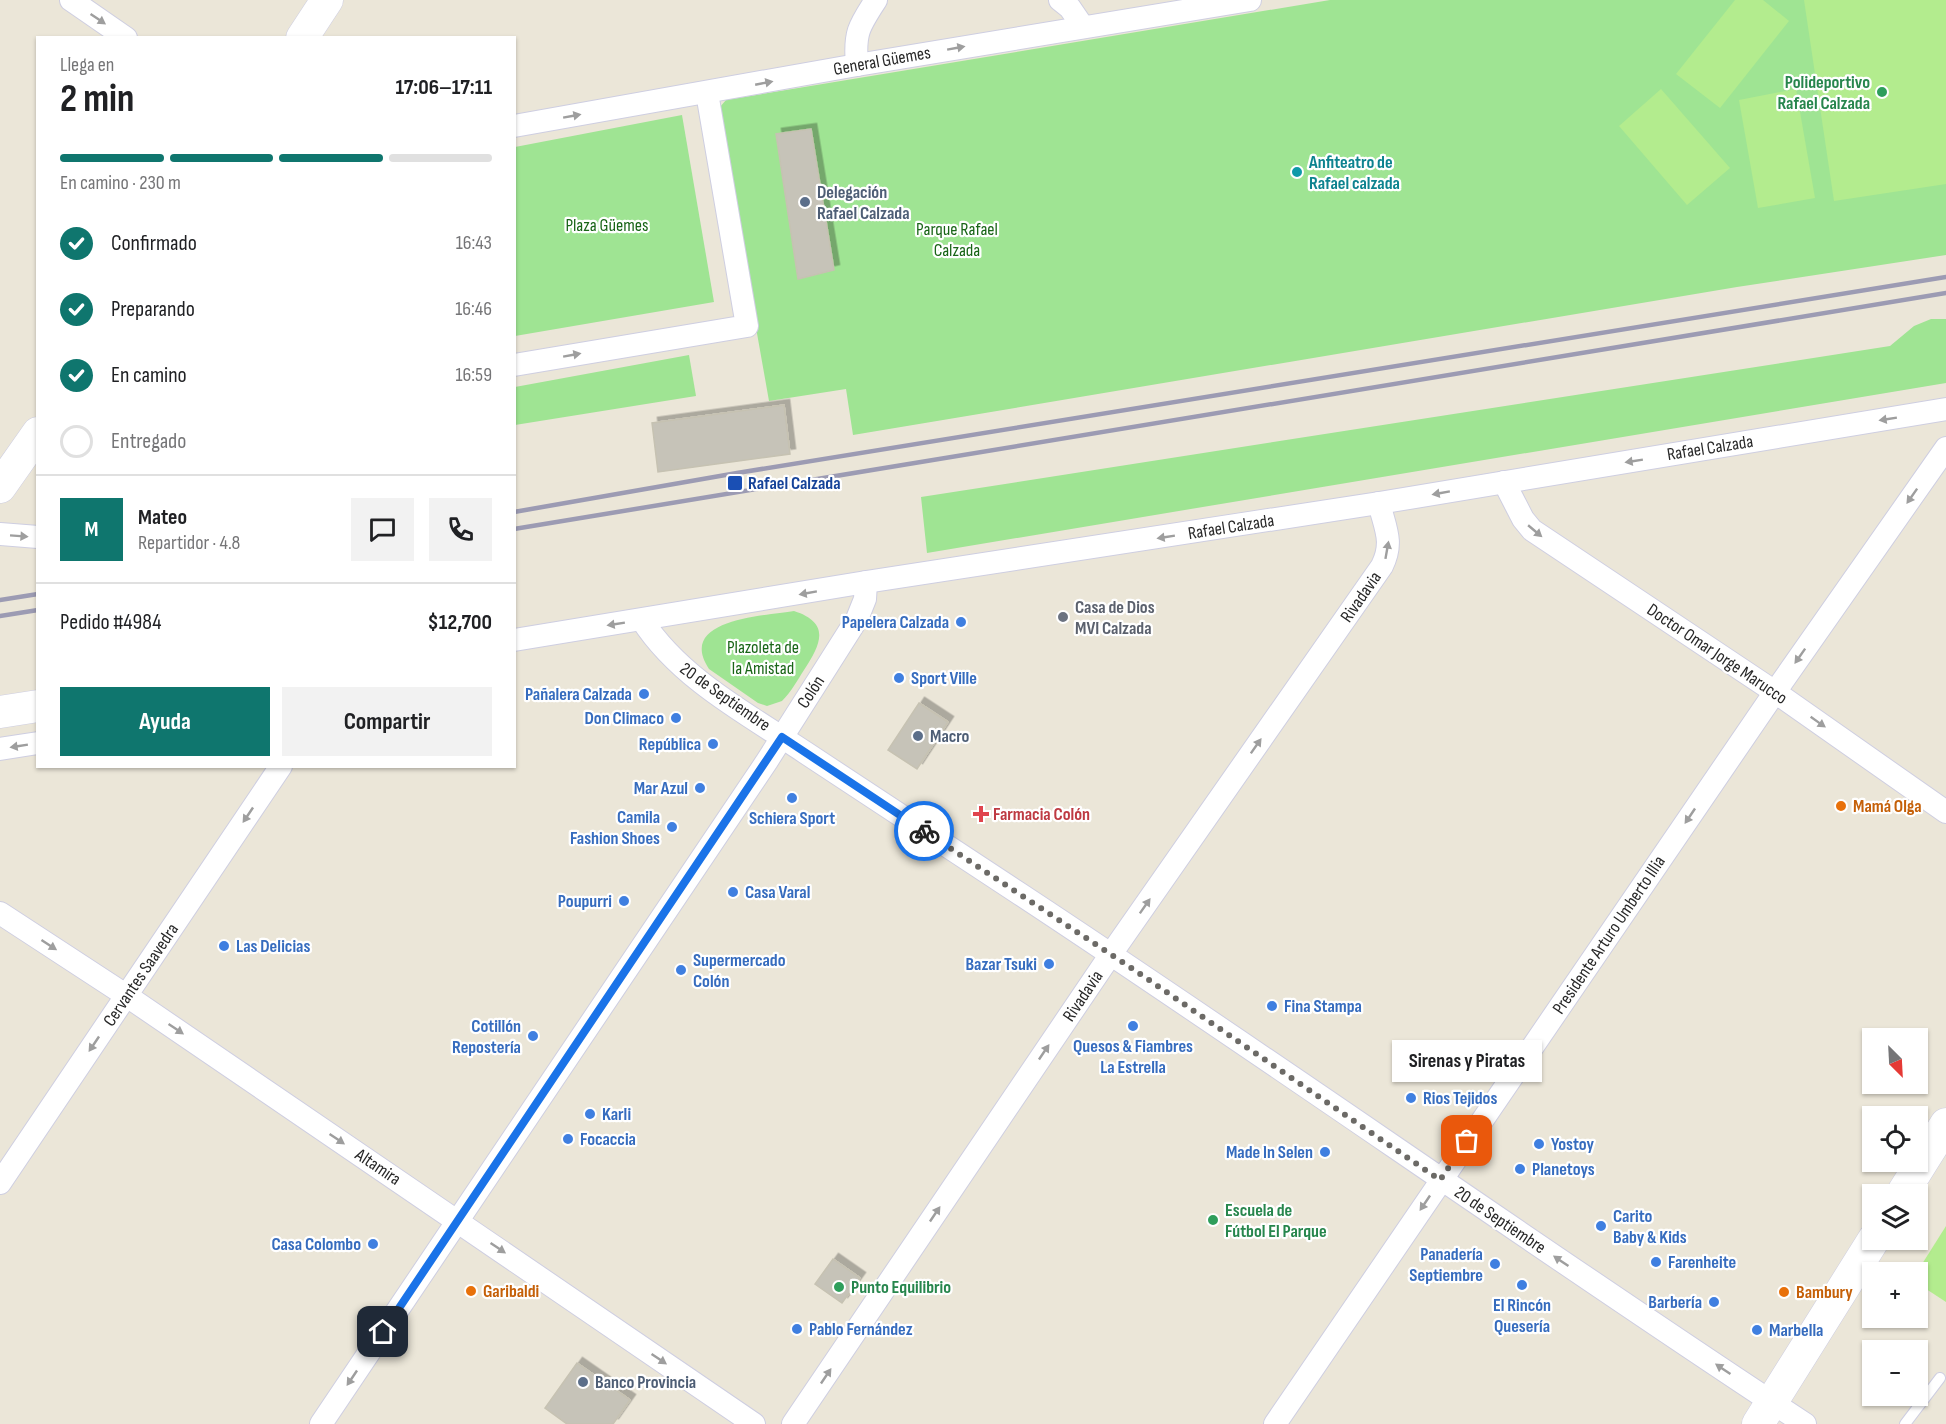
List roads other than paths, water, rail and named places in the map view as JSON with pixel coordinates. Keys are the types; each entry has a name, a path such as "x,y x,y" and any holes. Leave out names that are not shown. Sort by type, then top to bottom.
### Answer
{"main road":[{"path":"303,36 327,0"},
{"path":"0,488 36,436"},
{"path":"0,712 36,706"},
{"path":"1908,1184 1946,1124"},
{"path":"1765,1413 1867,1250"}],"street":[{"path":"71,0 123,36"},
{"path":"857,65 854,41 856,33 876,0"},
{"path":"1060,0 1070,8 1083,27"},
{"name":"General Güemes","path":"516,126 857,65 1250,0"},
{"path":"516,365 747,326 707,93"},
{"name":"Rafael Calzada","path":"516,640 866,582 1379,503 1946,409"},
{"name":"Presidente Arturo Umberto Illia","path":"1275,1424 1775,692 1946,448"},
{"name":"Doctor Omar Jorge Marucco","path":"1504,482 1523,519 1532,530 1775,692 1946,812"},
{"name":"Rivadavia","path":"793,1424 1111,954 1382,566 1389,553 1389,543 1379,503"},
{"path":"0,534 36,537"},
{"name":"Colón","path":"321,1424 782,737 857,619 865,599 866,582"},
{"name":"20 de Septiembre","path":"642,620 657,644 674,661 782,737 1111,954 1440,1180 1765,1413 1805,1424"},
{"path":"0,749 36,742"},
{"name":"Cervantes Saavedra","path":"0,1183 280,768"},
{"name":"Altamira","path":"0,914 127,996 754,1424"}],"lane":[{"path":"1905,1424 1940,1378"}],"railway":[{"path":"516,512 737,473 1946,277"},
{"path":"516,529 1946,293"},
{"path":"0,600 36,594"},
{"path":"0,616 36,610"}],"place":[{"name":"Polideportivo Rafael Calzada","path":"1882,92"},
{"name":"Anfiteatro de Rafael calzada","path":"1297,172"},
{"name":"Delegación Rafael Calzada","path":"805,202"},
{"name":"Rafael Calzada","path":"735,483"},
{"name":"Casa de Dios MVI Calzada","path":"1063,617"},
{"name":"Papelera Calzada","path":"961,622"},
{"name":"Sport Ville","path":"899,678"},
{"name":"Pañalera Calzada","path":"644,694"},
{"name":"Don Climaco","path":"676,718"},
{"name":"Macro","path":"918,736"},
{"name":"República","path":"713,744"},
{"name":"Mar Azul","path":"700,788"},
{"name":"Schiera Sport","path":"792,798"},
{"name":"Mamá Olga","path":"1841,806"},
{"name":"Farmacia Colón","path":"981,814"},
{"name":"Camila Fashion Shoes","path":"672,827"},
{"name":"Casa Varal","path":"733,892"},
{"name":"Poupurri","path":"624,901"},
{"name":"Las Delicias","path":"224,946"},
{"name":"Bazar Tsuki","path":"1049,964"},
{"name":"Supermercado Colón","path":"681,970"},
{"name":"Fina Stampa","path":"1272,1006"},
{"name":"Quesos & Fiambres La Estrella","path":"1133,1026"},
{"name":"Cotillón Repostería","path":"533,1036"},
{"name":"Rios Tejidos","path":"1411,1098"},
{"name":"Karli","path":"590,1114"},
{"name":"Focaccia","path":"568,1139"},
{"name":"Sirenas y Piratas","path":"1467,1141"},
{"name":"Yostoy","path":"1539,1144"},
{"name":"Made In Selen","path":"1325,1152"},
{"name":"Planetoys","path":"1520,1169"},
{"name":"Escuela de Fútbol El Parque","path":"1213,1220"},
{"name":"Carito Baby & Kids","path":"1601,1226"},
{"name":"Casa Colombo","path":"373,1244"},
{"name":"Farenheite","path":"1656,1262"},
{"name":"Panadería Septiembre","path":"1495,1264"},
{"name":"El Rincón Quesería","path":"1522,1285"},
{"name":"Punto Equilibrio","path":"839,1287"},
{"name":"Garibaldi","path":"471,1291"},
{"name":"Bambury","path":"1784,1292"},
{"name":"Barbería","path":"1714,1302"},
{"name":"Pablo Fernández","path":"797,1329"},
{"name":"Marbella","path":"1757,1330"},
{"name":"Banco Provincia","path":"583,1382"}],"park label":[{"name":"Plaza Güemes","path":"607,225"},
{"name":"Parque Rafael Calzada","path":"957,239"},
{"name":"Plazoleta de la Amistad","path":"763,657"}]}
